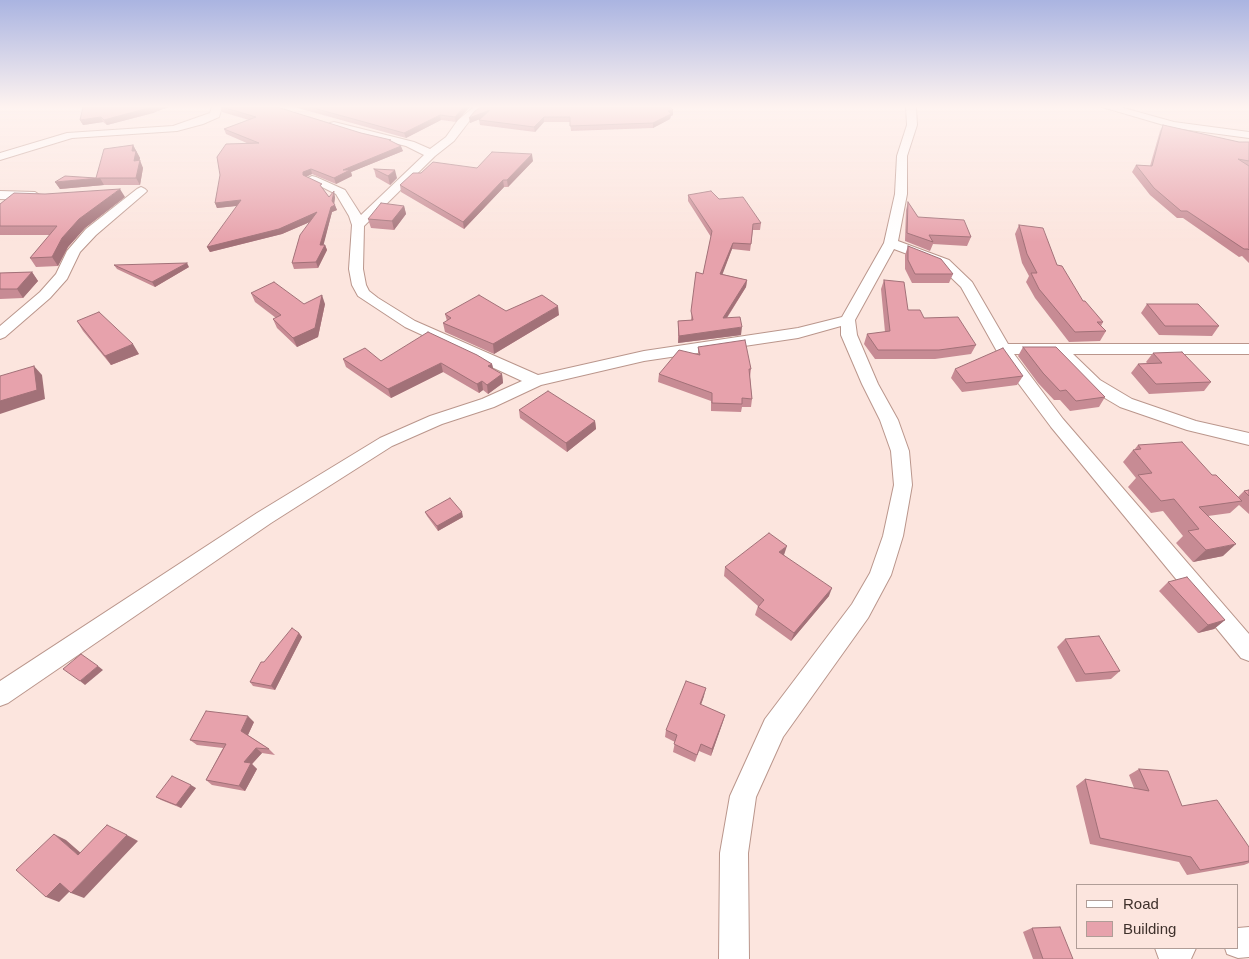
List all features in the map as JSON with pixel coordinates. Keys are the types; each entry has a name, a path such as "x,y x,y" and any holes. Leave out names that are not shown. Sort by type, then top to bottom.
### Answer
{"street":[{"path":"0,158 19,152"},
{"path":"426,152 431,154"},
{"path":"358,225 434,152"},
{"path":"734,959 734,853 743,796 774,728 860,611 880,574 893,536 902,485 900,451 889,420 870,384 849,335 848,320 891,243 901,194 903,152"},
{"path":"312,179 341,192 350,206 358,225 356,270 363,293 410,324 536,380"},
{"path":"0,334 45,295 62,276 74,251 91,232 141,191 123,191"},
{"path":"0,195 50,196"},
{"path":"891,243 944,263 956,273 979,305 1012,364 1083,455 1249,651"},
{"path":"0,695 264,518 386,442 436,420 488,403 536,380 644,356 798,333 848,320"},
{"path":"1003,349 1061,351 1159,348 1249,349"},
{"path":"1061,351 1094,384 1126,403 1193,426 1249,440"}],"building":[{"path":"103,152 136,152 134,161 140,160 136,178 100,178 55,182 65,176 96,178"},
{"path":"221,152 387,152 343,170 350,170 334,178 311,169 303,172 303,175 322,184 320,185 329,197 334,191 332,201 335,205 331,207 320,245 325,245 316,262 292,263 300,235 317,212 279,229 207,247 241,200 215,203 220,175 217,157"},
{"path":"492,152 532,154 507,180 503,180 463,222 400,185 413,173 421,173 433,162 477,168"},
{"path":"1156,152 1249,152 1249,161 1238,159 1249,166 1249,250 1244,249 1187,211 1181,211 1154,188 1136,165 1152,166"},
{"path":"374,169 395,170 388,176"},
{"path":"120,189 79,219 62,238 52,257 30,258 57,226 0,226 0,204 14,193 45,194"},
{"path":"711,191 719,199 743,197 761,223 753,224 751,244 733,243 720,274 747,280 723,318 740,317 742,327 679,336 678,321 693,320 691,311 696,272 703,274 712,231 688,195"},
{"path":"908,202 918,217 964,220 971,237 929,235 933,242 907,233"},
{"path":"381,203 404,206 392,221 368,219"},
{"path":"1019,225 1043,228 1057,265 1062,266 1083,301 1103,322 1097,322 1106,331 1075,332 1039,289 1031,273 1037,273 1027,254"},
{"path":"908,246 941,259 953,274 915,274 908,260"},
{"path":"187,263 152,282 114,265"},
{"path":"32,272 17,289 0,289 0,273"},
{"path":"884,280 904,282 908,310 920,310 924,318 958,317 976,345 939,350 878,350 867,334 890,331"},
{"path":"274,282 304,304 322,295 315,328 293,338 273,319 281,315 251,293"},
{"path":"479,295 506,311 542,295 558,306 493,344 443,323 451,318 445,314"},
{"path":"1147,304 1198,304 1219,326 1165,326"},
{"path":"99,312 133,344 105,356 77,321"},
{"path":"428,332 477,355 492,364 488,366 502,374 487,385 482,381 477,384 441,363 388,389 343,359 365,348 381,361"},
{"path":"745,340 751,369 749,369 752,399 742,398 742,404 712,403 712,393 659,374 679,350 700,355 698,347"},
{"path":"1023,347 1056,347 1105,397 1076,401 1066,390 1060,391"},
{"path":"1003,348 1023,376 966,383 955,369"},
{"path":"1182,352 1211,382 1156,384 1138,364 1162,363 1153,353"},
{"path":"34,366 37,390 0,401 0,376"},
{"path":"548,391 595,421 566,443 519,410"},
{"path":"1182,442 1212,475 1216,475 1242,501 1199,507 1236,544 1206,550 1188,531 1199,529 1174,499 1161,501 1138,475 1152,473 1133,450 1141,449 1138,445"},
{"path":"450,498 462,512 437,526 425,512"},
{"path":"769,533 787,546 779,552 832,588 794,633 758,607 764,600 725,567"},
{"path":"1187,577 1225,620 1208,625 1168,582"},
{"path":"292,628 299,633 271,686 250,682 261,662 264,662"},
{"path":"1099,636 1120,671 1085,674 1065,639"},
{"path":"81,654 98,666 80,681 63,669"},
{"path":"686,681 706,688 700,704 725,715 712,749 701,744 697,755 674,744 677,735 666,730"},
{"path":"206,711 248,716 241,731 269,749 256,748 244,762 251,763 239,786 206,780 226,744 190,740"},
{"path":"1139,769 1168,771 1182,806 1217,800 1249,847 1249,861 1200,870 1191,857 1100,838 1085,779 1149,791"},
{"path":"172,776 191,785 176,805 156,797"},
{"path":"107,825 127,835 71,893 60,883 46,897 16,870 54,834 78,855"},
{"path":"1060,927 1073,959 1043,959 1032,928"}]}
